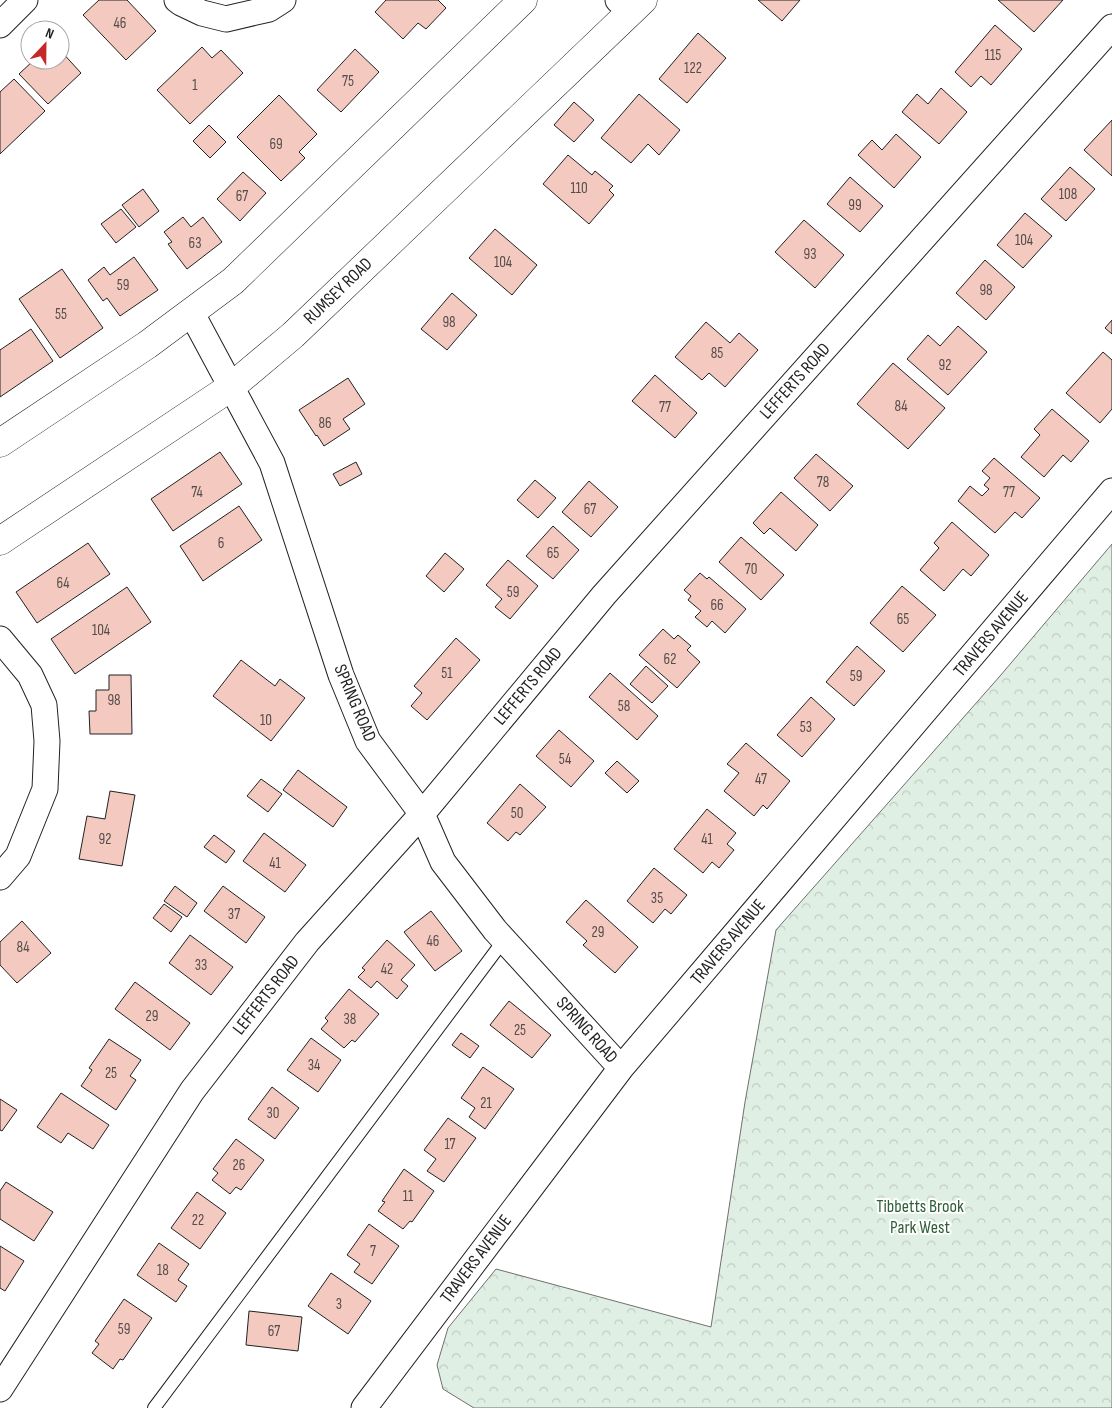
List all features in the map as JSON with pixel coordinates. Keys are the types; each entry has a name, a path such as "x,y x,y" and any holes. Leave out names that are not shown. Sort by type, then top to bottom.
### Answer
{"street":[{"path":"0,25 26,0"},
{"path":"177,0 202,13 226,19 269,9 282,0"},
{"path":"0,443 147,344 233,281 523,0"},
{"name":"RUMSEY ROAD","path":"0,541 231,387 293,335 631,4"},
{"name":"LEFFERTS ROAD","path":"0,1389 192,1091 307,942 422,814 604,595 1112,26"},
{"name":"SPRING ROAD","path":"191,312 272,463 341,675 368,741 422,814 443,862 495,930 621,1068"},
{"name":"TRAVERS AVENUE","path":"364,1408 621,1068 1112,491"},
{"path":"0,639 30,675 44,705 47,740 45,789 18,856 0,878"}],"lane":[{"path":"154,1408 504,940"}],"green space":[{"name":"Tibbetts Brook Park West","path":"1112,544 1112,1408 474,1408 443,1389 437,1365 448,1328 496,1269 711,1327 745,1102 776,930 1000,676"}],"building":[{"path":"99,0 127,0 156,31 126,60 83,15"},
{"path":"386,0 438,0 446,8 426,29 418,23 403,39 375,12"},
{"path":"758,0 800,0 782,21"},
{"path":"998,0 1063,0 1034,32"},
{"path":"995,25 1022,49 991,85 981,76 971,87 955,72"},
{"path":"698,33 726,58 687,103 659,79"},
{"path":"202,47 212,58 221,50 243,73 190,124 157,90"},
{"path":"355,49 379,72 341,112 317,90"},
{"path":"70,61 81,73 48,104 19,74 23,70 70,70"},
{"path":"14,79 45,111 0,154 0,92"},
{"path":"941,88 967,112 939,144 902,112 917,94 928,104"},
{"path":"639,94 680,130 659,155 648,144 631,163 601,138"},
{"path":"279,95 317,134 299,152 305,158 281,181 237,137"},
{"path":"574,102 594,120 574,142 554,125"},
{"path":"1112,120 1112,176 1084,150"},
{"path":"209,125 226,142 210,158 193,141"},
{"path":"896,134 921,157 894,188 858,155 872,140 882,150"},
{"path":"568,155 592,175 595,171 613,186 609,190 614,195 589,224 543,184"},
{"path":"1070,167 1095,189 1066,221 1041,199"},
{"path":"243,172 266,193 240,221 217,199"},
{"path":"850,177 883,206 860,232 827,204"},
{"path":"143,189 159,211 139,227 122,205"},
{"path":"121,209 136,227 116,243 101,224"},
{"path":"1025,213 1052,236 1023,268 997,245"},
{"path":"183,217 191,227 203,217 222,242 187,269 168,244 172,242 164,232"},
{"path":"804,220 844,255 815,288 775,252"},
{"path":"495,229 537,265 512,295 469,258"},
{"path":"134,257 158,290 120,316 107,298 103,301 88,280 104,267 110,275"},
{"path":"985,260 1015,287 986,320 956,293"},
{"path":"62,269 103,328 60,358 19,299"},
{"path":"452,293 477,315 447,350 421,329"},
{"path":"1112,320 1112,334 1105,328"},
{"path":"706,322 730,343 739,333 758,350 725,387 709,373 702,380 675,357"},
{"path":"958,326 987,352 948,395 907,359 928,335 940,346"},
{"path":"31,329 53,361 0,397 0,350"},
{"path":"1103,352 1112,360 1112,409 1100,423 1066,393"},
{"path":"893,363 945,408 908,449 857,404"},
{"path":"655,375 697,413 675,438 632,401"},
{"path":"348,378 365,404 343,419 350,429 324,446 299,410"},
{"path":"1052,409 1089,441 1071,462 1063,455 1044,477 1021,457 1040,435 1034,429"},
{"path":"220,452 242,484 173,531 151,499"},
{"path":"816,454 853,486 830,511 794,478"},
{"path":"994,458 1040,498 1022,518 1015,512 995,533 958,501 970,486 982,496 989,489 984,485 990,478 982,471"},
{"path":"356,462 362,474 340,486 333,474"},
{"path":"535,480 556,498 538,518 517,500"},
{"path":"589,481 618,507 591,537 562,512"},
{"path":"781,492 818,525 796,551 770,528 764,534 753,523"},
{"path":"239,506 262,540 203,581 180,546"},
{"path":"952,522 989,555 971,576 963,569 944,591 920,570 939,548 934,543"},
{"path":"553,526 579,550 553,579 526,556"},
{"path":"741,537 784,575 761,600 719,562"},
{"path":"88,543 110,574 37,623 16,592"},
{"path":"445,553 464,569 444,592 426,576"},
{"path":"508,560 538,586 510,619 495,607 502,599 486,585"},
{"path":"700,573 707,579 709,577 746,609 725,633 712,621 707,627 695,617 701,611 688,600 691,596 684,590"},
{"path":"902,586 936,615 903,652 870,623"},
{"path":"127,587 151,622 75,674 51,639"},
{"path":"663,629 674,639 678,635 691,646 687,650 700,662 677,688 639,655"},
{"path":"456,638 480,660 427,720 411,706 422,693 414,686"},
{"path":"857,646 885,671 854,706 826,682"},
{"path":"241,660 275,686 280,679 305,698 271,741 213,696"},
{"path":"646,666 668,686 652,703 630,684"},
{"path":"610,673 658,716 637,740 589,697"},
{"path":"109,675 131,675 132,734 90,734 89,711 96,711 96,690 109,690"},
{"path":"811,697 835,719 802,757 777,735"},
{"path":"559,730 594,761 571,787 536,756"},
{"path":"746,743 790,781 767,809 763,805 754,816 724,791 739,773 727,764"},
{"path":"617,761 639,781 627,793 605,773"},
{"path":"298,770 347,807 333,827 283,790"},
{"path":"261,779 282,794 268,812 247,796"},
{"path":"520,784 546,807 520,835 516,832 508,841 487,823"},
{"path":"110,791 135,795 122,866 79,859 87,816 105,819"},
{"path":"707,809 736,833 727,844 734,850 719,868 712,862 703,873 674,849"},
{"path":"264,833 306,865 285,892 243,861"},
{"path":"214,835 235,851 226,863 204,847"},
{"path":"654,868 687,895 671,914 665,909 653,923 627,901"},
{"path":"175,886 197,903 187,917 164,901"},
{"path":"223,886 265,917 246,943 204,911"},
{"path":"586,900 638,947 615,973 583,945 587,941 566,922"},
{"path":"164,904 182,917 171,932 153,918"},
{"path":"431,911 462,951 435,971 404,932"},
{"path":"22,921 51,953 17,983 0,965 0,942"},
{"path":"190,935 233,967 211,995 169,963"},
{"path":"387,940 415,965 401,980 408,986 397,999 377,981 371,988 358,977 365,970 362,968"},
{"path":"135,982 190,1023 170,1050 115,1009"},
{"path":"349,989 379,1014 355,1042 352,1040 344,1048 321,1029 328,1021 325,1018"},
{"path":"509,1001 551,1035 532,1058 490,1025"},
{"path":"461,1033 479,1046 470,1058 452,1045"},
{"path":"311,1038 341,1060 318,1092 287,1070"},
{"path":"109,1039 141,1060 130,1076 136,1080 116,1110 81,1086 92,1070 89,1068"},
{"path":"483,1067 514,1089 485,1129 469,1117 475,1108 461,1098"},
{"path":"272,1087 299,1108 275,1139 248,1119"},
{"path":"61,1093 109,1125 93,1149 68,1133 61,1143 37,1127"},
{"path":"0,1099 17,1110 2,1131 0,1130"},
{"path":"448,1118 476,1138 444,1182 427,1171 436,1159 424,1150"},
{"path":"236,1139 264,1160 241,1190 236,1187 230,1194 212,1180 218,1173 213,1169"},
{"path":"404,1169 434,1191 412,1222 410,1221 403,1229 378,1211 385,1202 382,1201"},
{"path":"6,1182 53,1212 34,1241 0,1219 0,1191"},
{"path":"197,1192 226,1213 200,1249 171,1228"},
{"path":"369,1224 399,1246 372,1284 354,1272 360,1264 347,1255"},
{"path":"159,1243 189,1264 178,1280 187,1286 176,1302 137,1275"},
{"path":"0,1246 24,1261 5,1291 0,1288"},
{"path":"331,1273 371,1301 348,1334 308,1306"},
{"path":"124,1299 152,1318 123,1360 120,1359 113,1369 92,1353 99,1344 95,1341"},
{"path":"249,1311 302,1317 298,1351 246,1345"}]}
